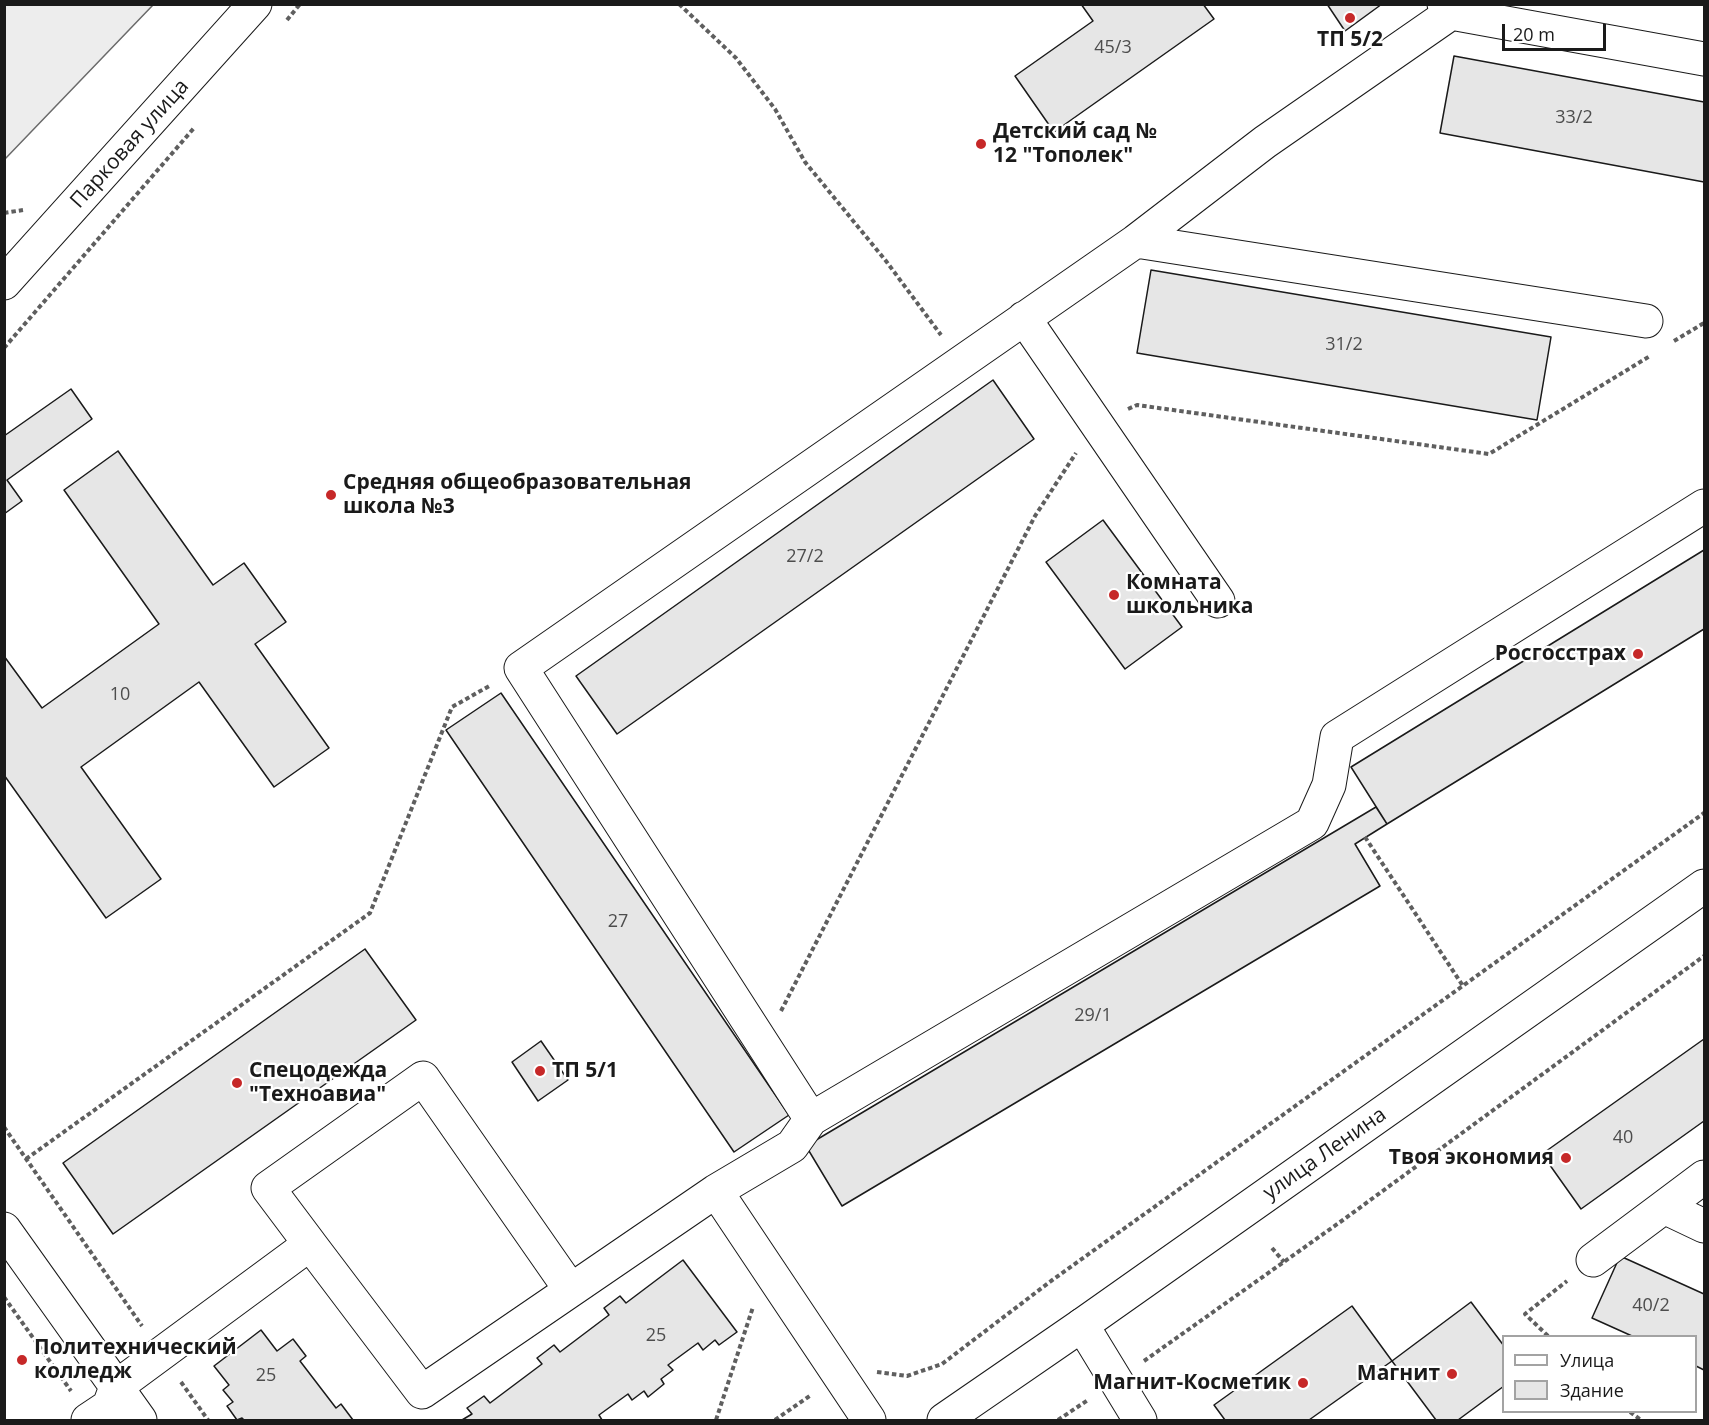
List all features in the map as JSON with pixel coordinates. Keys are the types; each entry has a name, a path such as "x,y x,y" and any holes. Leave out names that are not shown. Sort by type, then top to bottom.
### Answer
{"main road":[{"name":"Парковая улица","path":"4,283 255,4"},
{"path":"811,1119 521,668 1136,241 1265,142 1448,9 1704,59"},
{"path":"1136,241 1646,321"},
{"path":"1024,318 1218,601"},
{"path":"570,1289 423,1078 268,1188 422,1392 716,1191 792,1146 811,1119 1312,823 1329,785 1337,737 1704,506"},
{"name":"улица Ленина","path":"944,1420 1704,886"},
{"path":"1593,1260 1704,1178"},
{"path":"716,1191 869,1420"},
{"path":"1664,1207 1704,1226"},
{"path":"4,1229 140,1420"},
{"path":"89,1420 109,1406 116,1387 310,1244"},
{"path":"1082,1325 1140,1420"}],"path":[{"path":"284,22 300,4"},
{"path":"679,4 736,58 775,109 805,162 886,261 961,362"},
{"path":"4,348 199,122"},
{"path":"1665,347 1704,323"},
{"path":"771,1056 779,1014 1018,548 1035,516 1096,423 1137,405 1489,454 1656,353"},
{"path":"26,1159 370,913 452,707 521,668"},
{"path":"775,1420 839,1375 872,1371 907,1376 942,1364 1051,1281 1704,813"},
{"path":"1365,837 1463,986"},
{"path":"1058,1420 1284,1262 1704,956"},
{"path":"4,1127 208,1420"},
{"path":"1272,1248 1284,1262"},
{"path":"1547,1335 1525,1314 1593,1260"},
{"path":"716,1420 766,1266"},
{"path":"4,1297 89,1420"}],"shaded area":[{"path":"4,5 153,5 5,159"}],"building":[{"path":"1081,4 1203,4 1214,19 1054,132 1015,76 1093,21"},
{"name":"ТП 5/2","path":"1327,4 1382,4 1345,31"},
{"path":"1454,56 1704,102 1704,182 1440,133"},
{"path":"1151,270 1551,337 1537,420 1137,353"},
{"path":"993,380 1034,439 617,734 576,676"},
{"path":"71,389 92,419 7,480 22,501 4,514 4,436"},
{"path":"118,451 213,585 244,563 286,622 255,644 329,748 274,787 199,682 81,767 161,879 106,918 4,775 4,656 42,708 159,624 64,490"},
{"name":"Комната школьника","path":"1103,520 1182,627 1125,669 1046,562"},
{"path":"1704,550 1704,629 1387,824 1351,767"},
{"path":"501,693 789,1115 734,1152 446,730"},
{"path":"1376,807 1387,824 1355,844 1380,886 842,1206 806,1146"},
{"path":"365,949 416,1020 113,1234 63,1163"},
{"path":"1704,1039 1704,1121 1581,1209 1542,1154"},
{"name":"ТП 5/1","path":"541,1041 568,1080 538,1101 512,1062"},
{"path":"1620,1256 1704,1294 1704,1370 1697,1366 1697,1335 1630,1335 1592,1318"},
{"path":"683,1260 737,1332 719,1345 715,1340 703,1350 698,1343 668,1365 673,1370 661,1379 664,1384 648,1397 644,1391 632,1400 628,1394 599,1415 602,1420 462,1420 472,1414 467,1408 484,1396 490,1403 542,1364 537,1358 554,1345 560,1352 609,1315 604,1308 620,1296 626,1303"},
{"name":"Магнит","path":"1471,1302 1502,1343 1502,1387 1458,1420 1436,1420 1392,1361"},
{"name":"Магнит-Косметик","path":"1352,1306 1392,1361 1309,1420 1225,1420 1214,1405"},
{"path":"261,1330 277,1351 293,1339 306,1356 300,1361 336,1408 341,1404 353,1420 244,1420 242,1418 237,1420 227,1406 233,1402 223,1390 229,1385 214,1366"}],"place":[{"name":"ТП 5/2","path":"1350,18"},
{"name":"Детский сад № 12 \"Тополек\"","path":"981,144"},
{"name":"Средняя общеобразовательная школа №3","path":"331,495"},
{"name":"Комната школьника","path":"1114,595"},
{"name":"Росгосстрах","path":"1638,654"},
{"name":"ТП 5/1","path":"540,1071"},
{"name":"Спецодежда \"Техноавиа\"","path":"237,1083"},
{"name":"Твоя экономия","path":"1566,1158"},
{"name":"Политехнический колледж","path":"22,1360"},
{"name":"Магнит","path":"1452,1374"},
{"name":"Магнит-Косметик","path":"1303,1383"}]}
